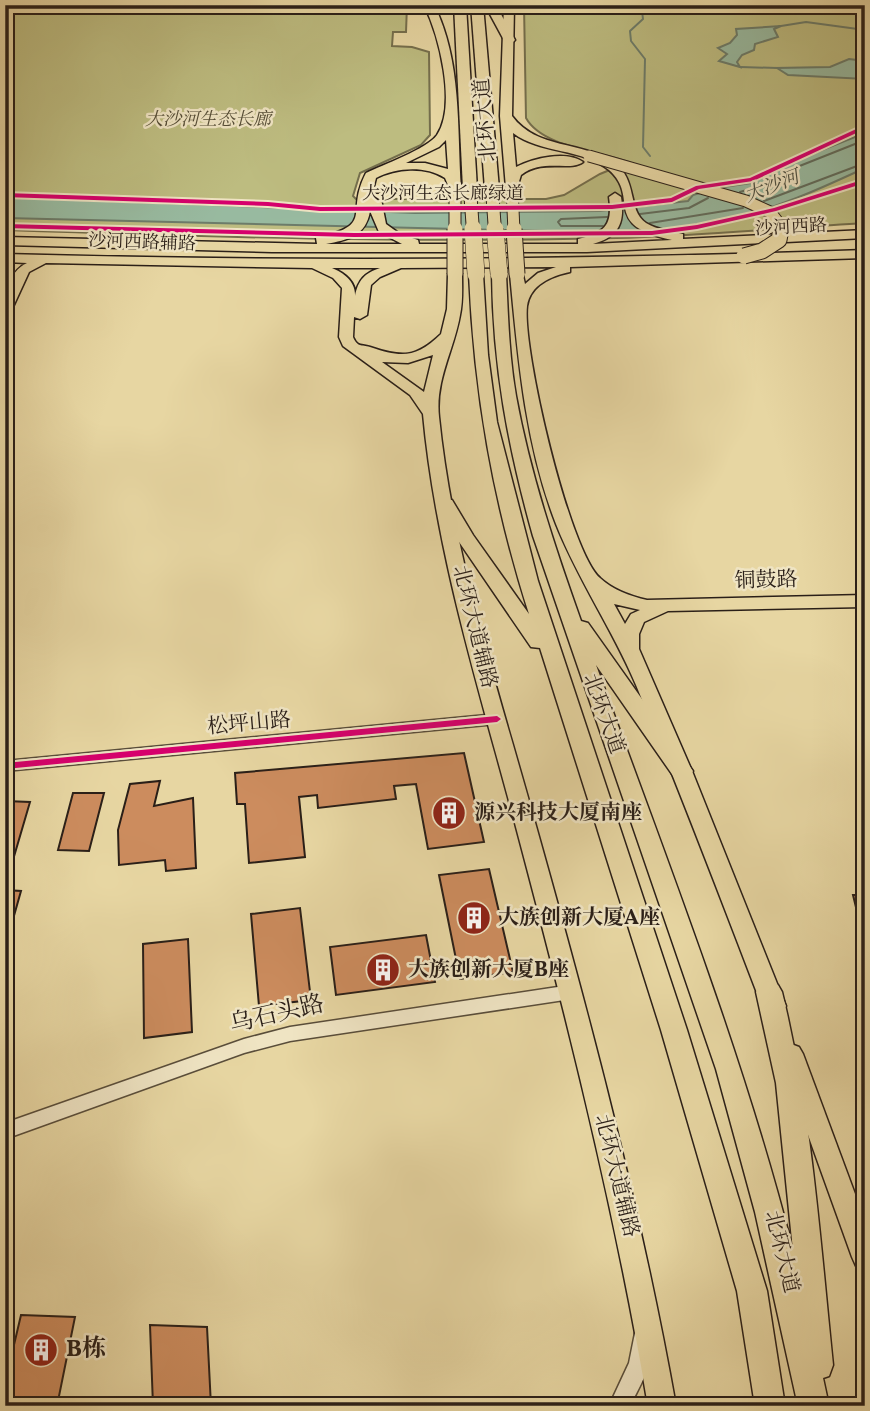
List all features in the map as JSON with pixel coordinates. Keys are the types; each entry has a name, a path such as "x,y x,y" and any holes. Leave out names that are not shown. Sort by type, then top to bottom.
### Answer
{"highway":[{"path":"447,52 458,5"},
{"name":"北环大道","path":"458,5 470,189 465,274 495,458 528,582 674,1030 752,1292 770,1406"},
{"name":"北环大道","path":"477,5 508,396 532,498 563,600 713,1022 759,1164 789,1284 814,1406"},
{"path":"490,5 509,40"},
{"path":"446,504 464,536 530,627 564,693"},
{"path":"563,600 682,771"},
{"path":"769,992 782,1038 789,1085 822,1406"},
{"path":"752,1292 760,1406"}],"main road":[{"name":"北环大道辅路","path":"429,5 441,29 447,52 454,189 465,274 431,391 431,414 446,504 474,637 571,992 643,1286 662,1406"},
{"path":"509,5 506,116 524,367 537,435 563,520 587,572 629,649 682,771 769,992 865,1257"},
{"path":"506,116 512,127 529,139 589,160 746,201 770,212 781,226 779,240 766,250 744,256 706,259"},
{"path":"306,242 331,240 354,231 363,222 372,183 379,169 435,145 442,137 451,117"},
{"path":"512,188 515,174 530,164 560,160 589,160 608,164 621,176 629,212 634,220 650,231 696,239"},
{"path":"577,243 592,240 611,231 619,218 611,180 589,160"},
{"path":"372,183 390,170 420,166 451,176 454,189"},
{"path":"372,183 376,221 387,232 418,244"},
{"name":"沙河西路","path":"5,241 168,251 587,248 865,234"},
{"name":"沙河西路辅路","path":"168,251 306,242 577,243 831,236"},
{"name":"沙河西路","path":"5,250 573,256 865,243"},
{"path":"71,260 168,251"},
{"name":"沙河西路辅路","path":"5,259 420,263 865,254"},
{"path":"520,305 530,283 544,274 565,269 769,258"},
{"path":"5,259 13,267 5,286"},
{"path":"5,309 23,270 48,259"},
{"path":"292,263 332,272 356,293"},
{"path":"420,263 376,274 364,284 356,293 352,336 354,350 416,392 431,414"},
{"path":"352,336 368,352 399,358 429,352 448,333"},
{"path":"587,572 609,594 620,600 647,606 669,606"},
{"name":"铜鼓路","path":"669,606 865,601"},
{"path":"629,649 630,634 637,618 669,606"}],"street":[{"name":"松坪山路","path":"5,766 497,719"},
{"name":"乌石头路","path":"5,1131 244,1045 290,1034 571,992"},
{"path":"619,1406 639,1364 643,1334 643,1286"}],"green space":[{"name":"大沙河生态长廊","path":"5,5 407,5 406,32 393,32 392,46 412,47 429,52 430,135 421,145 360,173 353,196 356,199 546,199 564,195 600,174 629,162 558,142 534,128 526,118 524,5 865,5 865,223 678,236 463,240 5,230"}],"water":[{"path":"781,26 774,29 778,37 755,44 754,50 742,55 737,62 740,67 719,61 727,54 718,48 730,43 737,35 736,29"},
{"path":"849,59 865,61 865,79 788,75 777,68 830,67"},
{"name":"大沙河","path":"865,133 865,168 809,193 738,217 629,233 5,218 5,197 415,213 600,211 688,201 693,195 717,188 751,183 784,165"}],"building":[{"path":"464,753 484,842 428,849 416,784 394,786 396,799 318,808 317,795 299,797 305,857 249,863 245,804 237,804 235,773"},
{"path":"160,781 154,806 193,798 196,868 166,871 165,860 119,865 118,830 130,784"},
{"path":"73,793 104,793 89,851 58,850"},
{"path":"5,801 30,802 8,877 5,876"},
{"name":"大族创新大厦A座","path":"489,869 513,972 460,979 439,875"},
{"path":"5,890 21,891 8,937 5,937"},
{"path":"853,895 865,895 865,928 861,928"},
{"path":"300,908 311,1000 259,1006 251,914"},
{"name":"大族创新大厦B座","path":"426,935 435,982 336,995 330,947"},
{"path":"188,939 192,1032 144,1038 143,944"},
{"name":"B栋","path":"21,1315 75,1317 57,1406 5,1406 5,1383"},
{"path":"150,1325 207,1327 211,1406 153,1406"}],"waterway":[{"path":"636,5 642,11 643,19 630,31 631,41 645,59 643,147 650,156"},
{"path":"781,26 806,22 865,30"},
{"path":"740,67 777,68"}],"cycle path":[{"name":"大沙河生态长廊绿道","path":"5,195 268,204 320,209 612,207 672,200 698,187 751,180 865,127"},
{"path":"5,226 354,235 652,233 697,227 776,209 865,181"},
{"path":"5,766 497,719"}],"place":[{"name":"源兴科技大厦南座","path":"449,813"},
{"name":"大族创新大厦A座","path":"474,918"},
{"name":"大族创新大厦B座","path":"383,970"},
{"name":"B栋","path":"41,1350"}]}
